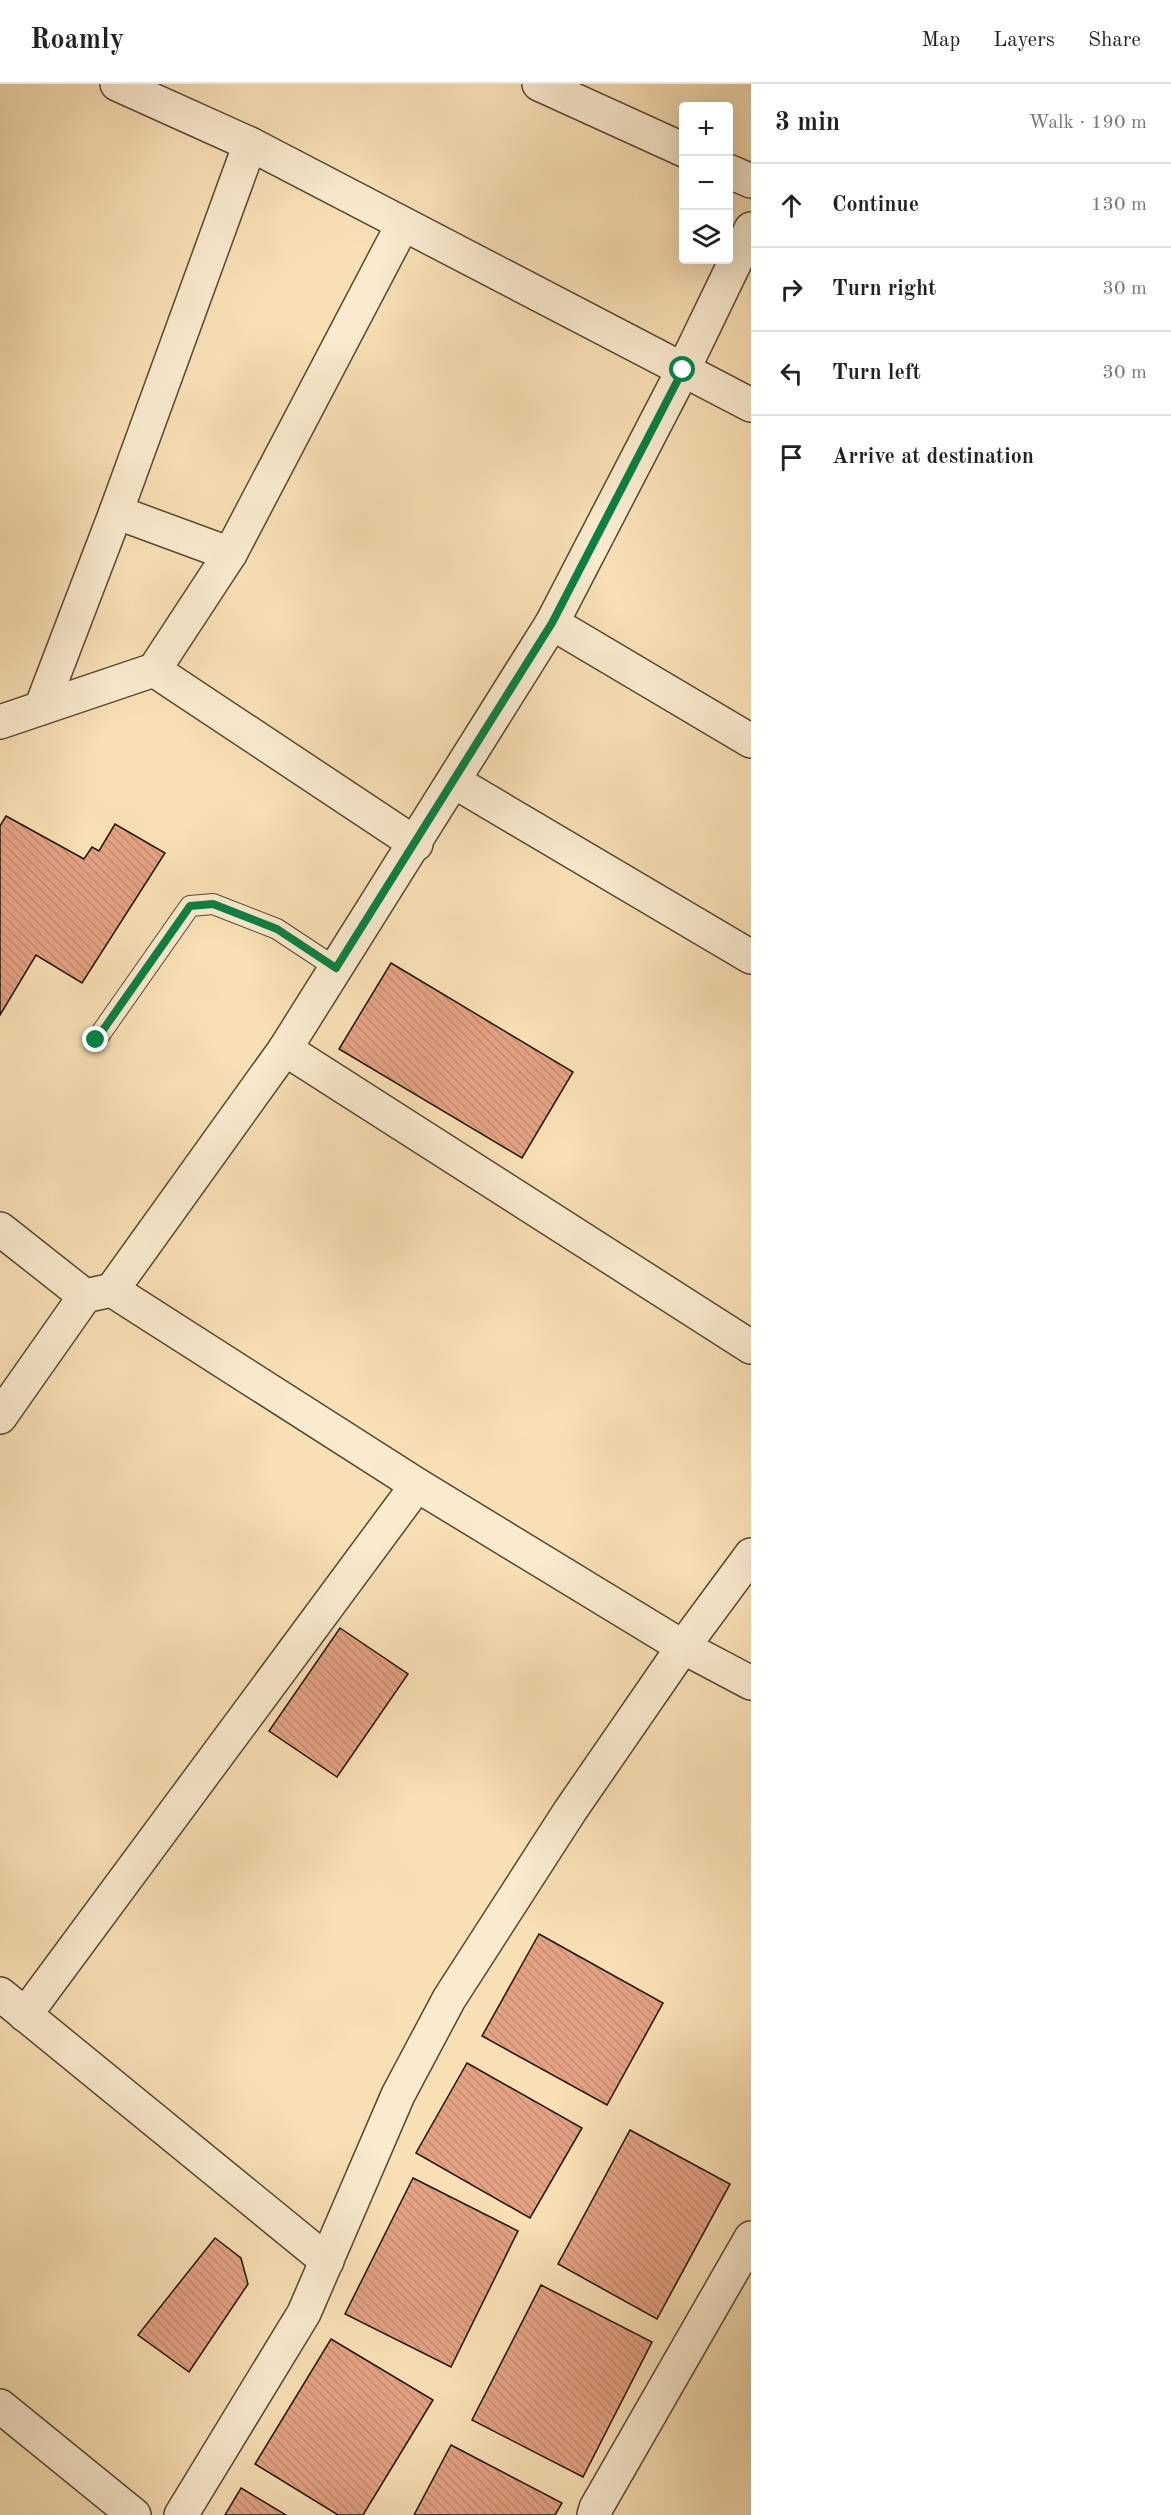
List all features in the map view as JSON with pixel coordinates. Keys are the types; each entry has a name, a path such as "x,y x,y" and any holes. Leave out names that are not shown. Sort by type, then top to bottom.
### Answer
{"street":[{"path":"117,84 250,144 751,405"},
{"path":"539,84 679,148"},
{"path":"41,708 116,512 250,144"},
{"path":"733,173 751,182"},
{"path":"0,722 154,670 230,554 403,224"},
{"path":"0,1417 285,1049 416,844 552,623 683,370 751,229"},
{"path":"116,512 230,554"},
{"path":"552,623 751,741"},
{"path":"154,670 416,844"},
{"path":"455,782 751,957"},
{"path":"285,1049 751,1347"},
{"path":"0,1228 98,1293 683,1647 751,1683"},
{"path":"25,2015 417,1485"},
{"path":"181,2515 304,2313 398,2095 449,1999 570,1811 683,1647 751,1555"},
{"path":"0,1994 327,2261"},
{"path":"594,2515 602,2497 751,2238"},
{"path":"0,2406 134,2515"}],"lane":[{"path":"96,1040 190,906 213,904 277,929 336,968"}],"building":[{"path":"6,816 84,859 92,847 99,851 115,824 165,853 82,983 36,955 0,1015 0,826"},
{"path":"391,963 573,1072 522,1158 339,1049"},
{"path":"340,1628 408,1674 337,1777 269,1731"},
{"path":"539,1934 663,2003 607,2105 482,2036"},
{"path":"467,2063 582,2128 530,2218 416,2153"},
{"path":"630,2130 730,2184 657,2319 558,2264"},
{"path":"413,2178 518,2231 451,2367 345,2314"},
{"path":"215,2238 241,2258 248,2284 189,2372 138,2335"},
{"path":"541,2285 652,2342 583,2477 472,2420"},
{"path":"331,2339 433,2400 363,2515 338,2515 255,2464"},
{"path":"451,2445 562,2503 555,2515 414,2515"},
{"path":"241,2488 286,2515 225,2515"}],"route":[{"path":"96,1040 190,906 213,904 277,929 336,968 416,844 552,623 683,370"}]}
